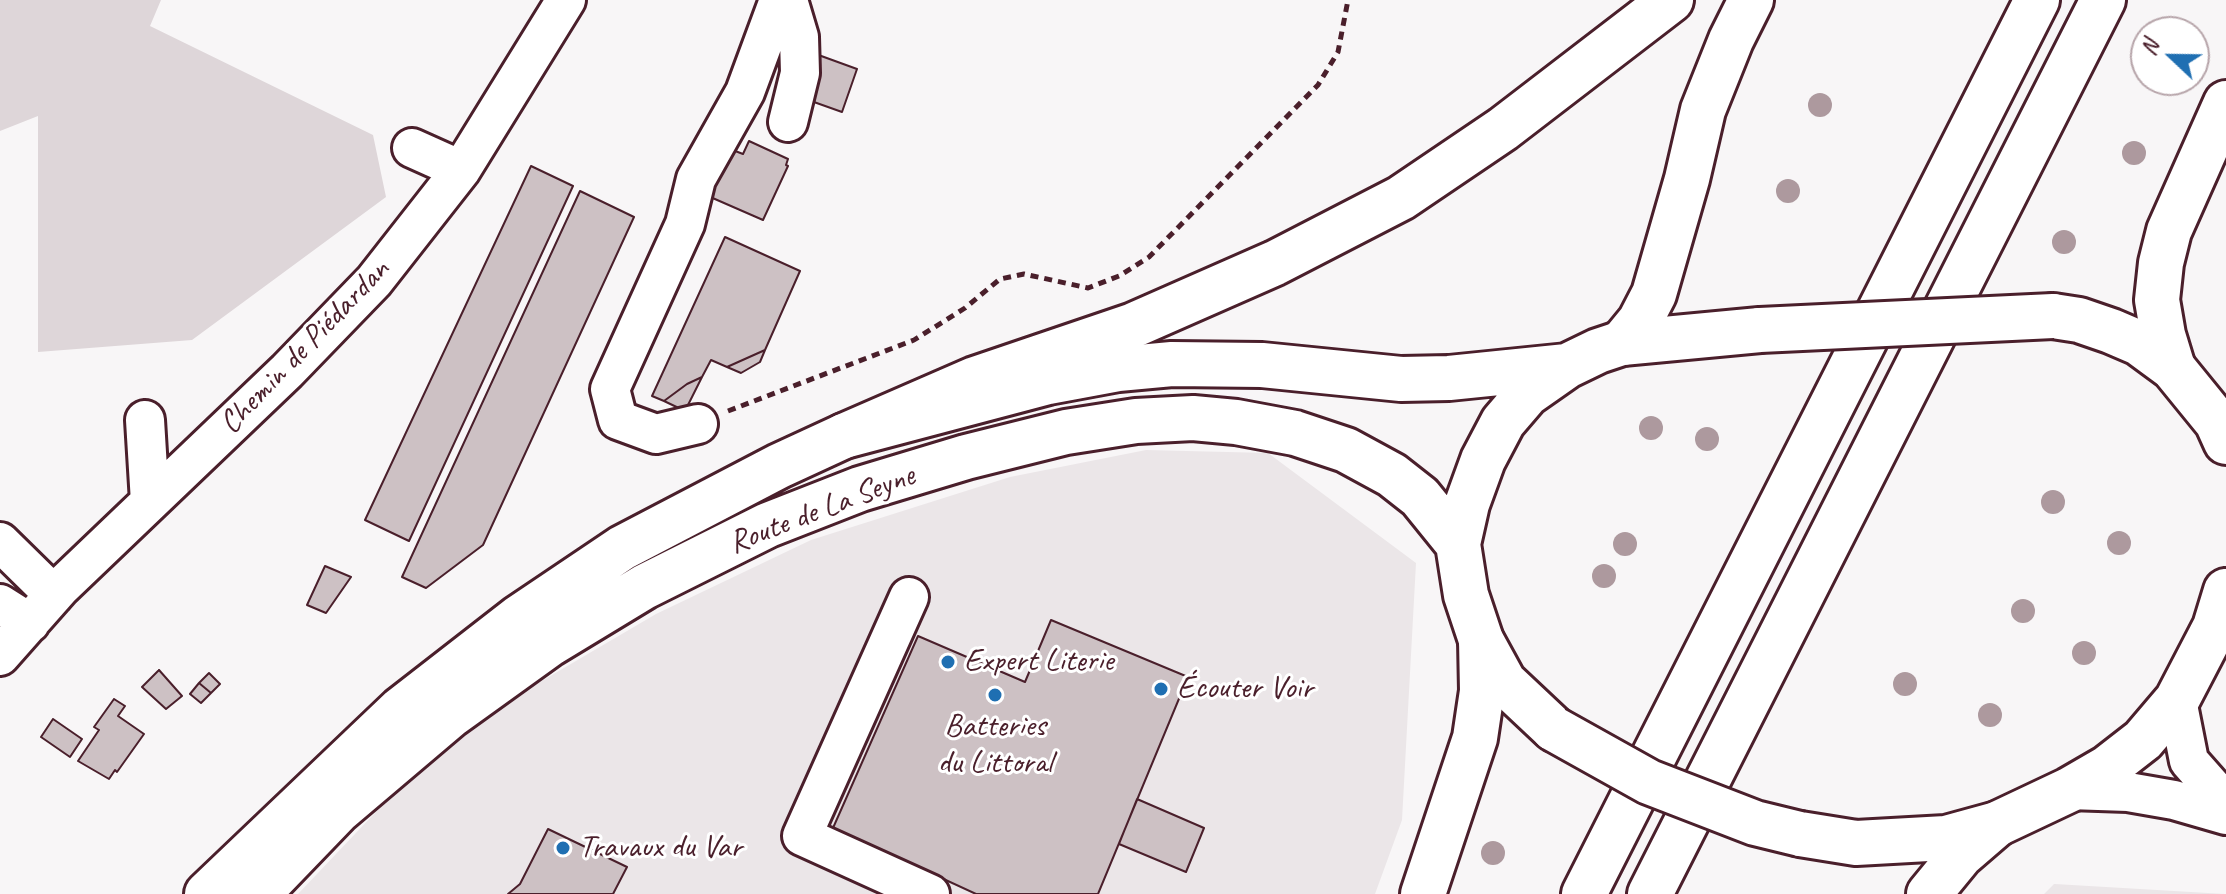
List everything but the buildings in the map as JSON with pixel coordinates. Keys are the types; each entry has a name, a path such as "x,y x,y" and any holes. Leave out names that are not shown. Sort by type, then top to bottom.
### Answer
{"main road":[{"path":"844,436 975,379 1134,325 1275,263 1401,198 1503,129 1671,0"},
{"path":"1622,343 1640,321 1654,294 1703,110 1751,0"},
{"path":"1584,894 2037,0"},
{"path":"1650,894 2103,0"},
{"path":"2226,103 2169,231 2157,300 2163,335 2198,386 2226,442"},
{"path":"2198,386 2139,343 2079,320 2053,316 1760,330 1622,343 1567,366 1527,394 1503,422 1483,460 1467,504 1458,544 1466,595 1481,640 1504,682 1554,729 1649,782 1755,823 1856,843 1946,838 1997,824 2107,768 2143,740 2177,700 2215,627 2226,591"},
{"path":"844,436 1048,382 1118,369 1172,364 1262,365 1401,379 1462,377 1567,366"},
{"name":"Route de La Seyne","path":"258,894 338,811 450,716 550,644 644,587 768,525 860,489 966,457 1066,432 1136,421 1193,418 1236,422 1295,433 1346,450 1392,475 1420,497 1458,544"},
{"name":"Route de La Seyne","path":"207,894 401,709 518,618 622,548 779,466 844,436"},
{"path":"1423,894 1475,738 1482,691 1481,640"},
{"path":"1929,894 1961,855 1997,824"}],"street":[{"name":"Chemin de Piédardan","path":"0,656 28,607 150,502 287,371 374,281 461,170 566,0"},
{"path":"698,424 656,434 618,420 610,389 685,224 696,179 745,92 779,0"},
{"path":"788,0 799,37 800,73 788,122"},
{"path":"412,148 461,170"},
{"path":"145,420 150,502"},
{"path":"0,542 28,607"},
{"path":"909,597 802,836 930,894"},
{"path":"2177,700 2189,761 2226,803"},
{"path":"2069,790 2128,792 2174,800 2226,815"}],"path":[{"path":"698,424 914,340 965,308 1000,279 1024,274 1088,288 1119,276 1149,257 1318,85 1338,52 1348,0"}],"shaded area":[{"path":"0,0 161,0 150,26 373,135 386,197 192,340 38,352 38,116 0,131"},
{"path":"1146,450 1268,453 1416,563 1402,820 1375,894 298,894 448,736 656,614 811,540 1010,477"},
{"path":"2055,884 2225,894 2044,894"}],"place":[{"name":"Expert Literie","path":"948,662"},
{"name":"Écouter Voir","path":"1161,689"},
{"name":"Batteries du Littoral","path":"995,695"},
{"name":"Travaux du Var","path":"563,848"}]}
